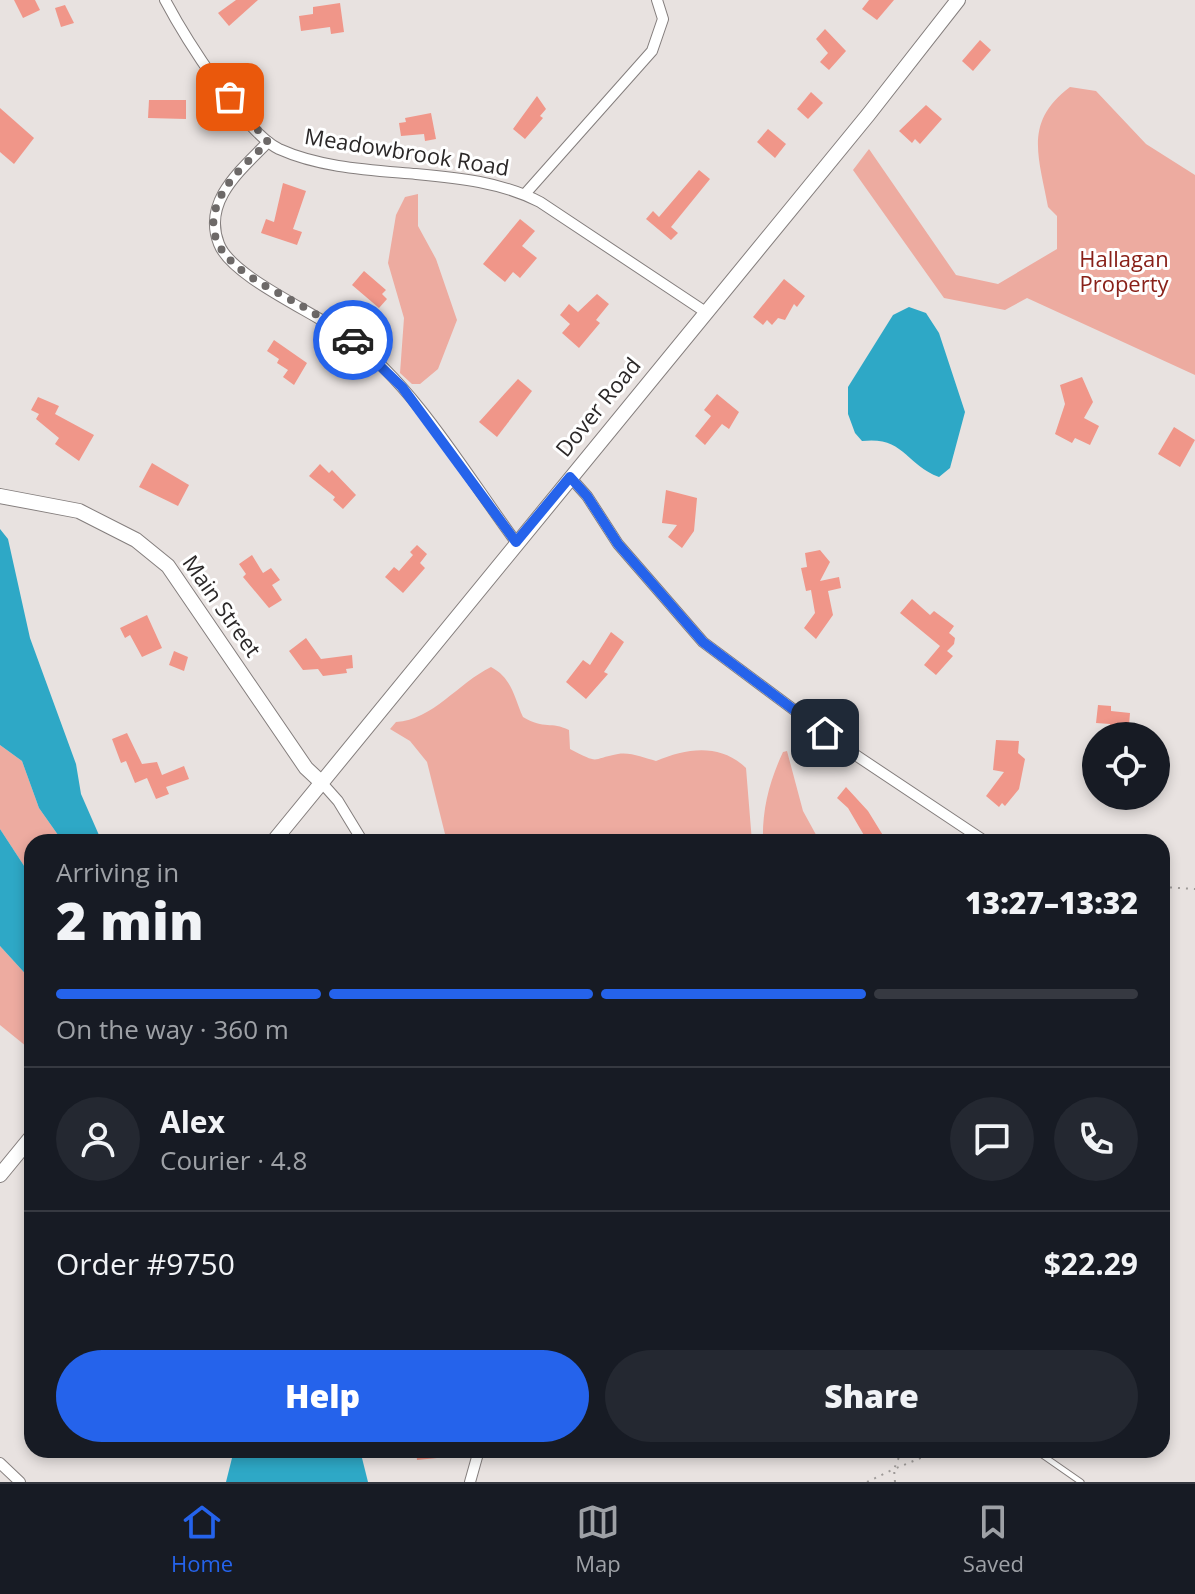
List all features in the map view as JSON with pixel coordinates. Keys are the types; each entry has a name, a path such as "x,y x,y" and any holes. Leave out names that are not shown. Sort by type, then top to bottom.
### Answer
{"street":[{"name":"Meadowbrook Road","path":"165,0 246,120 268,142 290,153 336,165 452,178 502,186 525,194 704,311"},
{"name":"Meadowbrook Road","path":"525,194 652,51 663,19 657,0"},
{"name":"Dover Road","path":"280,834 704,311 868,115 958,0"},
{"path":"268,142 220,197 214,220 225,256 241,272 306,308 353,340 386,371 516,542"},
{"path":"570,477 587,496 618,544 703,642 848,750 974,834"},
{"name":"Main Street","path":"0,496 79,511 136,540 168,566 306,768 322,783"},
{"path":"322,783 338,801 358,834"},
{"path":"0,1175 24,1146"},
{"path":"470,1482 477,1458"},
{"path":"0,1463 20,1482"}],"lane":[{"path":"1046,1458 1081,1482"}],"path":[{"path":"1170,887 1195,889"},
{"path":"895,1482 894,1469 899,1458"},
{"path":"867,1482 921,1458"}],"green space":[{"name":"Hallagan Property","path":"1070,87 1096,91 1146,144 1195,175 1195,375 1027,298 1005,310 944,298 853,170 869,149 956,275 998,284 1057,249 1057,216 1048,207 1038,141 1045,113"},
{"path":"418,194 418,226 436,259 457,320 438,369 420,384 412,384 400,373 404,318 388,263 396,215 405,197"},
{"path":"491,667 498,671 508,682 523,717 569,730 570,749 587,757 595,759 628,754 656,761 679,753 703,750 736,760 746,768 751,834 445,834 427,762 410,741 390,729 396,722 409,720 434,708"},
{"path":"0,745 22,761 39,808 57,834 24,834 24,866 0,829"},
{"path":"787,751 803,811 816,834 763,834 770,785 783,752"},
{"path":"0,946 24,972 24,1044 0,1025"}],"water":[{"path":"909,307 926,313 939,333 965,412 950,468 939,477 896,447 876,441 862,441 855,433 848,414 848,387 893,315"},
{"path":"0,529 8,539 30,638 76,764 81,794 98,834 57,834 39,808 22,761 0,745"},
{"path":"0,829 24,866 24,972 0,946"},
{"path":"232,1458 362,1458 368,1482 226,1482"}],"building":[{"path":"14,0 35,0 40,10 23,18"},
{"path":"236,0 258,0 229,26 218,13"},
{"path":"869,0 894,0 877,20 862,9"},
{"path":"340,3 344,32 331,34 330,27 301,31 299,16 313,14 313,7"},
{"path":"65,5 74,23 61,27 55,8"},
{"path":"825,29 846,51 829,70 820,62 828,53 816,39"},
{"path":"980,40 991,50 973,71 962,61"},
{"path":"811,92 823,103 808,119 797,109"},
{"path":"537,96 546,109 540,116 543,118 525,139 513,129"},
{"path":"149,100 186,100 186,119 148,118"},
{"path":"926,105 942,119 920,144 915,139 912,143 899,131"},
{"path":"0,108 34,138 14,164 0,152"},
{"path":"431,113 436,139 425,141 424,134 401,136 399,123 406,122 405,118"},
{"path":"768,129 786,144 775,158 757,142"},
{"path":"699,170 710,179 671,227 678,233 671,240 646,219 653,211 659,217"},
{"path":"283,183 306,191 293,229 302,232 297,245 261,233 266,219 274,222"},
{"path":"520,219 535,231 522,246 537,258 520,278 513,272 505,282 483,264"},
{"path":"364,271 386,290 382,294 387,299 379,308 352,285"},
{"path":"784,279 805,296 797,307 794,304 785,320 778,318 772,325 767,320 763,325 753,317"},
{"path":"597,294 609,304 596,320 600,323 579,348 562,333 570,324 560,315 569,304 578,312"},
{"path":"274,340 307,363 294,385 283,377 288,370 267,351"},
{"path":"1082,377 1093,402 1084,418 1099,426 1090,445 1075,438 1072,443 1055,434 1065,404 1060,385"},
{"path":"518,379 532,391 497,437 479,422"},
{"path":"717,394 739,412 729,429 722,424 705,445 695,436 711,416 704,410"},
{"path":"38,397 59,406 55,414 94,435 79,461 55,444 59,438 36,419 39,414 31,410"},
{"path":"1174,427 1195,440 1180,467 1158,454"},
{"path":"152,463 189,485 178,506 139,487"},
{"path":"320,464 329,473 332,470 356,495 343,509 333,500 335,497 309,476"},
{"path":"666,490 697,498 694,531 682,548 668,537 677,525 662,523"},
{"path":"417,545 427,554 420,563 425,568 403,593 385,577 394,567 399,571 413,555 410,552"},
{"path":"820,550 830,562 820,581 839,577 841,588 828,591 833,615 816,639 804,628 815,613 811,590 806,591 801,568 807,567 805,553"},
{"path":"252,555 263,573 271,568 280,580 272,585 282,600 269,608 243,577 246,574 239,564"},
{"path":"912,599 930,615 934,611 954,626 949,633 955,638 954,644 947,651 953,656 936,675 924,665 940,646 900,613"},
{"path":"147,615 162,648 142,657 130,635 125,638 120,628"},
{"path":"611,632 624,642 604,672 608,674 586,699 566,682 583,660 590,665"},
{"path":"306,638 321,659 352,655 353,668 346,669 347,673 323,676 318,669 303,670 289,651"},
{"path":"174,651 188,657 184,671 169,665"},
{"path":"1098,705 1111,706 1111,711 1130,713 1129,722 1096,722"},
{"path":"127,733 142,764 157,762 162,775 184,766 189,779 166,787 169,794 156,799 147,778 135,783 126,761 121,763 112,739"},
{"path":"996,740 1019,741 1018,753 1025,759 1019,789 1005,806 1002,803 999,807 986,796 1004,772 993,770"},
{"path":"846,787 868,811 882,834 863,834 848,808 837,798"}],"way so far":[{"path":"230,97 246,120 268,142 242,168 220,197 214,220 225,256 241,272 306,308 353,340"}],"route":[{"path":"353,340 402,387 516,542 570,477 587,496 618,544 703,642 825,733"}]}
